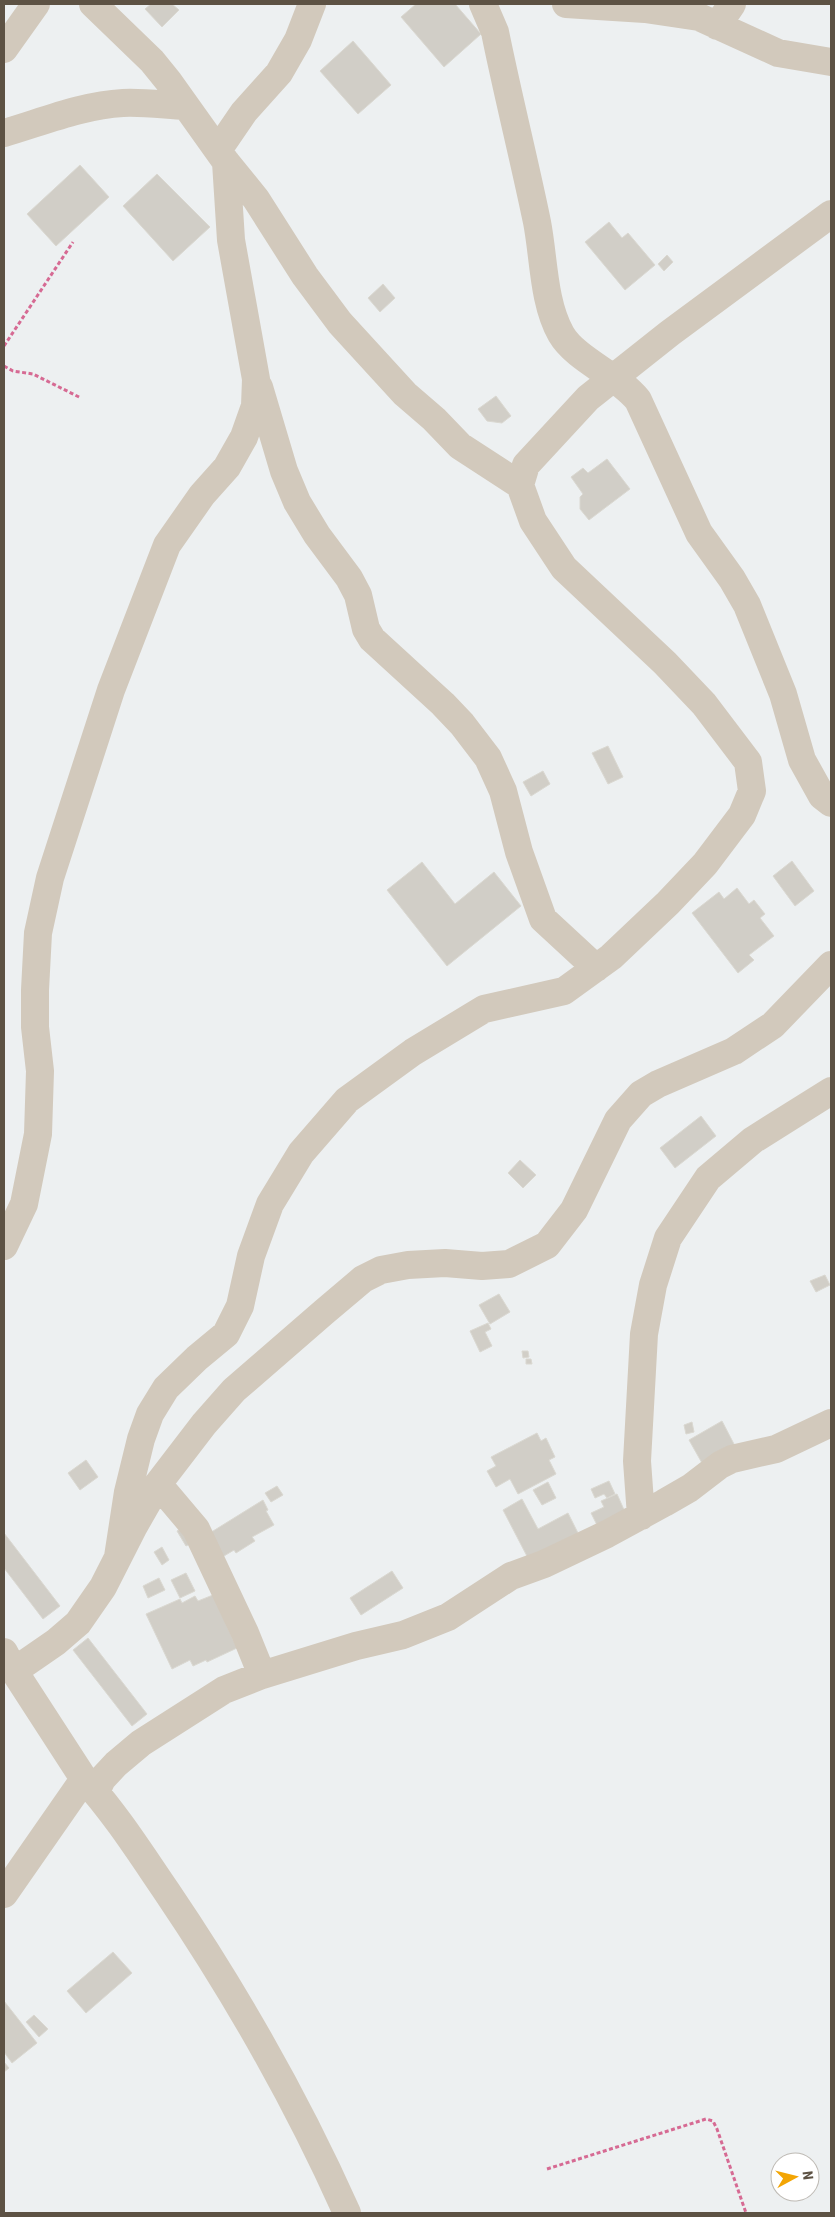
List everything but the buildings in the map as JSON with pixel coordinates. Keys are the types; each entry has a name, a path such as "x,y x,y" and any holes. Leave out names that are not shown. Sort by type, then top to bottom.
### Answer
{"street":[{"path":"4,49 36,4"},
{"path":"92,4 152,61 256,200 305,276 340,323 405,394 434,419 460,446 520,485"},
{"path":"312,4 298,40 279,72 244,112 222,156 230,240 256,379 284,471 297,502 317,535 349,578 358,594 366,629 372,639 462,724 488,758 503,791 519,852 543,919 596,968"},
{"path":"483,4 495,32 537,223 552,315 561,334 569,345 628,388 638,400 699,533 732,579 747,605 783,694 802,760 822,796 831,803"},
{"path":"566,4 680,13 699,17 778,53 831,62"},
{"path":"717,26 732,4"},
{"path":"4,133 84,109 124,102 185,106"},
{"path":"118,1557 128,1492 141,1438 150,1414 166,1388 197,1358 226,1334 240,1306 251,1256 270,1204 301,1153 347,1100 413,1052 484,1009 564,991 611,957 668,903 705,864 742,815 752,791 748,762 704,704 664,663 564,568 533,521 520,485 526,465 588,398 678,327 831,214"},
{"path":"4,1246 24,1204 38,1134 40,1072 35,990 38,933 50,878 111,690 167,545 202,495 227,467 244,437 255,406 256,379"},
{"path":"347,2213 281,2078 207,1950 90,1785 9,1661 56,1642 78,1623 103,1587 158,1484 204,1424 234,1390 363,1280 381,1270 408,1265 445,1263 482,1266 509,1264 547,1245 574,1210 618,1120 641,1094 658,1084 734,1051 773,1025 831,964"},
{"path":"641,1516 637,1461 644,1334 653,1285 668,1238 708,1178 753,1140 831,1091"},
{"path":"4,1894 90,1785 102,1779 116,1764 141,1743 224,1690 262,1675 356,1646 403,1635 448,1617 512,1576 544,1564 641,1516 690,1488 720,1464 732,1459 776,1449 831,1423"},
{"path":"158,1484 196,1529 245,1633 262,1675"}],"path":[{"path":"4,346 73,242"},
{"path":"4,366 13,371 33,374 81,398"},
{"path":"547,2169 706,2119 713,2121 717,2130 746,2213"}]}
